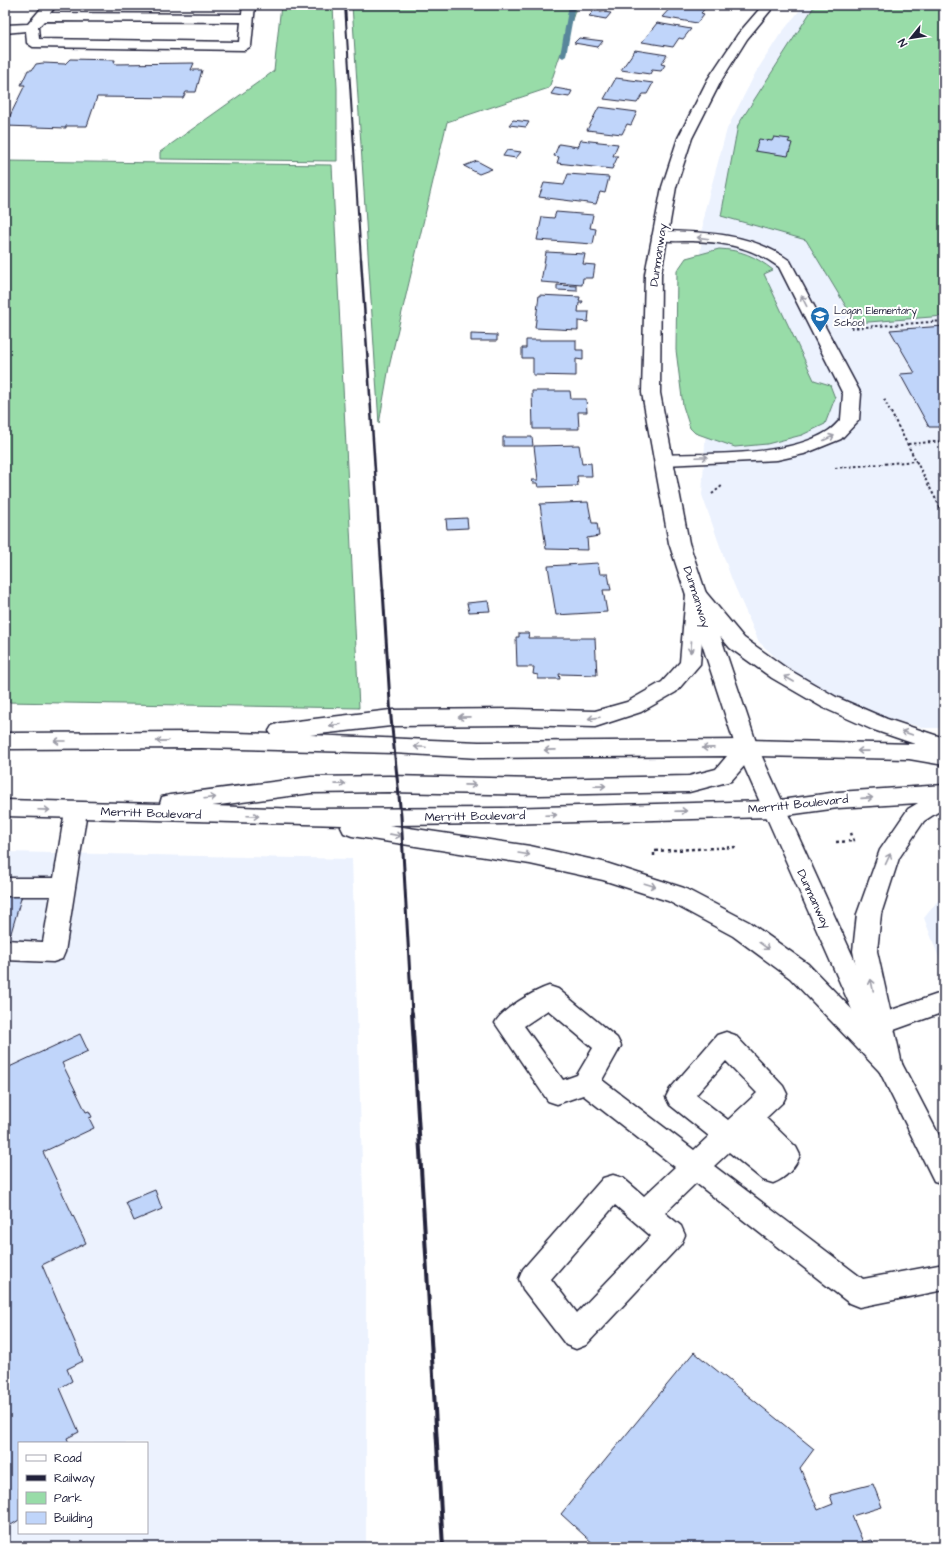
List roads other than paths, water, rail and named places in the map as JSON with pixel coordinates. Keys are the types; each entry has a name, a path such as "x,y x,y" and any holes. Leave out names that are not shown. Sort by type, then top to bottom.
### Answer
{"main road":[{"path":"5,29 32,28 51,5"},
{"path":"32,28 33,43 245,46 250,5"},
{"name":"Dunmanway","path":"769,5 742,37 715,79 685,138 669,187 653,274 651,393 679,543 747,748 773,809 889,1064 944,1172"},
{"path":"42,17 248,18"},
{"path":"660,236 694,237 748,243 773,253 785,264 852,394 850,420 835,435 804,449 777,455 664,460"},
{"path":"201,740 391,718 515,717 595,719 630,709 669,687 690,664 696,594"},
{"path":"696,594 737,643 779,673 829,702 879,724 944,746"},
{"path":"5,741 201,740 393,745 479,750 747,748 909,752 944,757"},
{"path":"102,811 311,785 389,784 538,787 689,784 723,775 747,748"},
{"name":"Merritt Boulevard","path":"5,808 302,817 501,816 773,809 838,800 944,793"},
{"path":"889,1064 865,951 869,914 888,856 902,833 916,815 944,797"},
{"path":"5,950 52,952 76,811"},
{"path":"302,817 402,836 530,855 603,871 676,894 741,929 799,971 889,1064"},
{"path":"5,887 64,887"},
{"path":"880,1024 944,1002"},
{"path":"645,1213 695,1167 728,1136 748,1117 774,1094 726,1043 679,1097 728,1136 773,1171 787,1155 748,1117"},
{"path":"586,1082 859,1293 944,1277"},
{"path":"612,1187 645,1213 671,1235 576,1335 533,1279 612,1187"}],"waterway":[{"path":"563,56 572,5"}],"railway":[{"path":"345,5 361,260"},
{"path":"361,259 383,591"},
{"path":"383,590 391,718 401,816 412,1014"},
{"path":"412,1013 443,1547"}],"place":[{"name":"Logan Elementary School","path":"820,333"}]}
